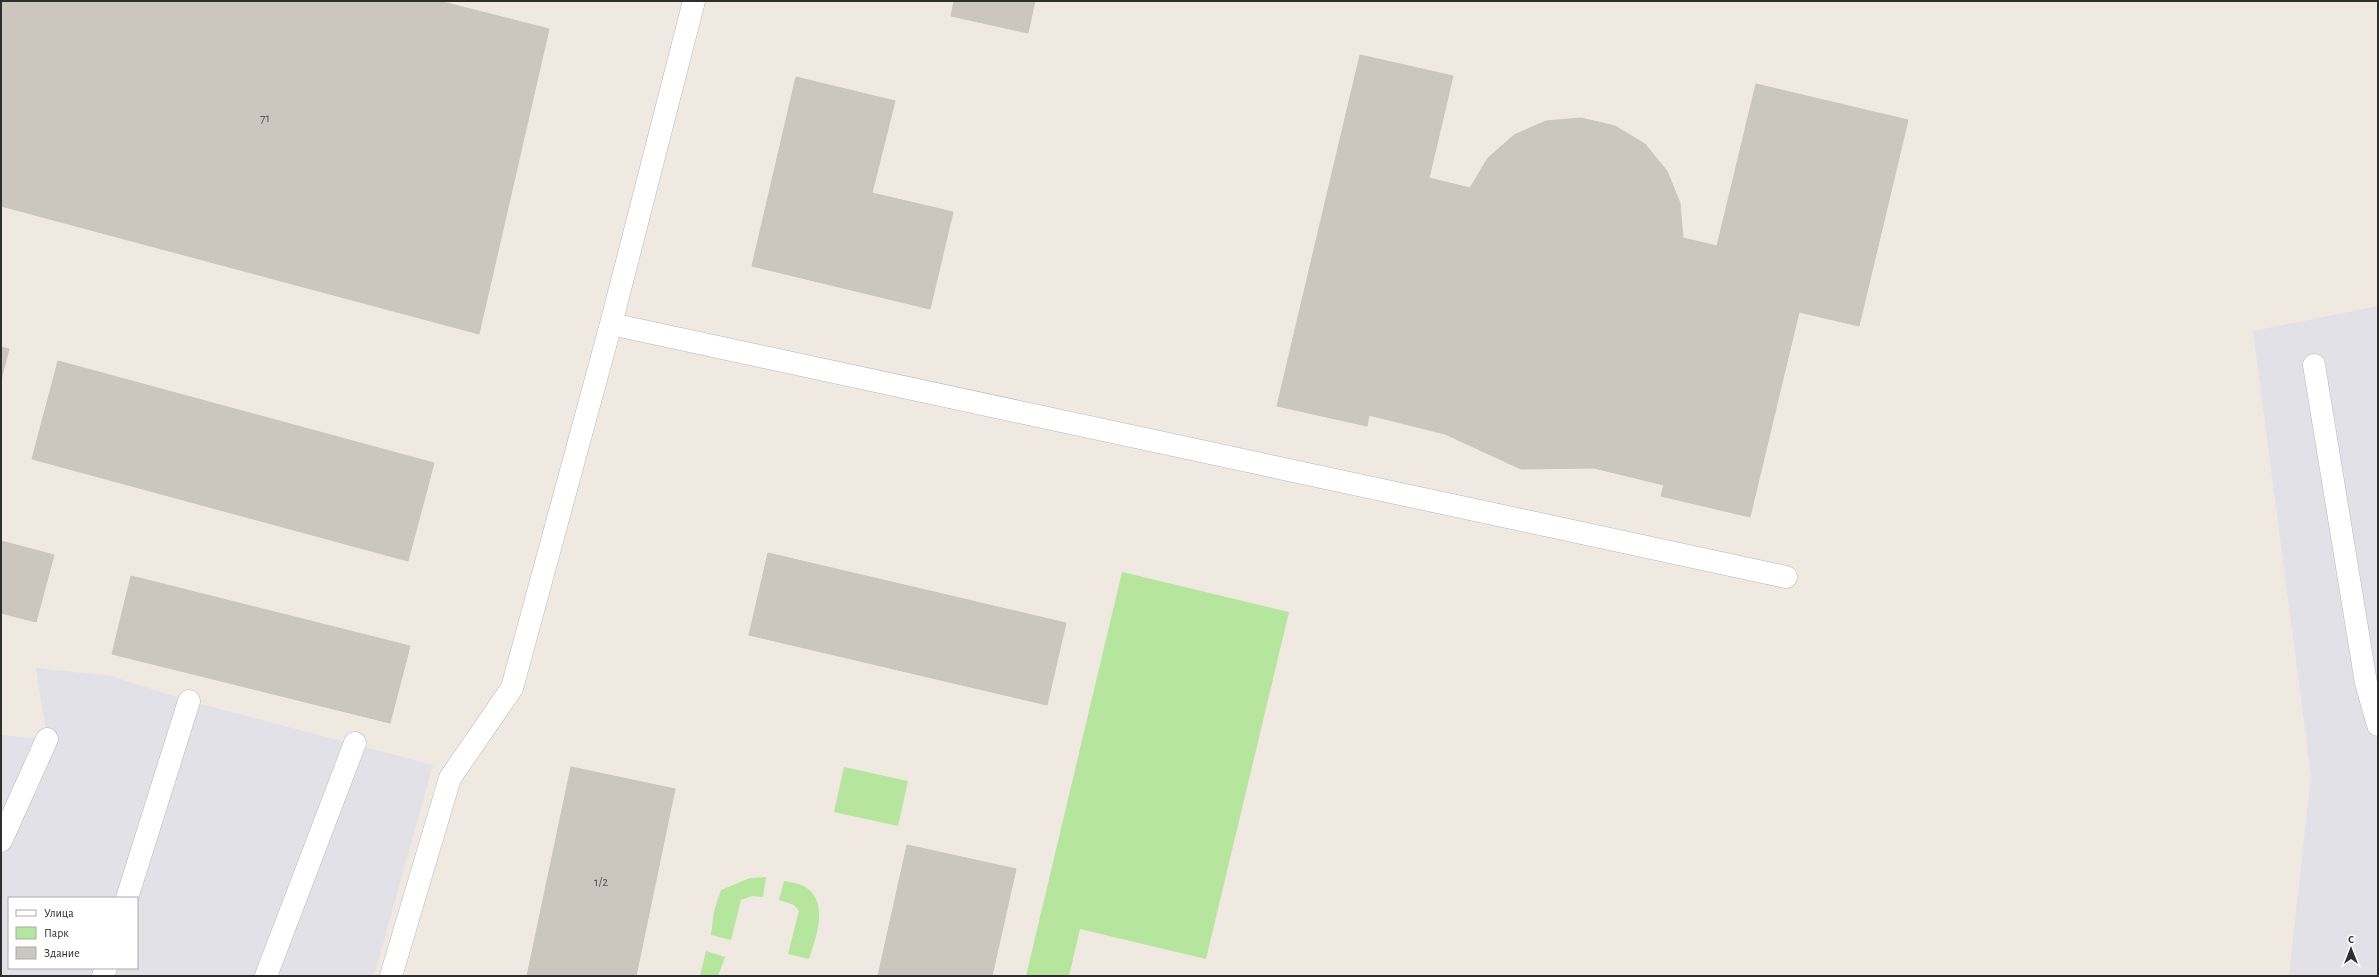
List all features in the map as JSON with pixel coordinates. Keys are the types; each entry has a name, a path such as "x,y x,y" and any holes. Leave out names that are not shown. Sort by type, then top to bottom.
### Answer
{"lane":[{"path":"391,976 450,778 512,688 611,324 694,1"},
{"path":"611,324 1786,577"},
{"path":"2314,365 2366,683 2378,724"},
{"path":"128,897 189,701"},
{"path":"1,841 47,739"},
{"path":"266,976 355,743"}],"shaded area":[{"path":"2378,306 2378,976 2289,976 2311,775 2253,331"},
{"path":"36,668 111,676 189,701 433,765 374,976 1,976 1,735 47,739"}],"green space":[{"path":"1122,572 1289,612 1206,959 1080,929 1069,976 1026,976"},
{"path":"844,767 908,781 898,826 834,812"},
{"path":"766,877 763,897 752,896 741,900 731,940 711,935 714,911 721,890 750,878"},
{"path":"784,881 802,885 811,892 819,909 818,929 809,959 788,954 799,911 794,905 779,900"},
{"path":"706,951 725,957 718,976 700,976"}],"building":[{"path":"1,1 439,1 549,29 479,334 1,206"},
{"path":"954,1 1035,1 1028,33 951,16"},
{"path":"1360,55 1453,76 1429,178 1470,188 1488,158 1514,135 1546,121 1581,118 1615,126 1645,144 1667,171 1680,203 1683,238 1717,246 1756,84 1908,120 1859,326 1799,312 1750,517 1661,496 1664,485 1594,468 1521,469 1445,434 1369,415 1367,426 1277,406"},
{"path":"796,77 895,101 872,193 953,212 930,309 752,266"},
{"path":"1,347 9,349 1,380"},
{"path":"58,361 434,463 408,561 32,459"},
{"path":"1,541 54,555 36,622 1,613"},
{"path":"768,553 1066,623 1047,705 749,635"},
{"path":"131,576 410,646 390,723 112,654"},
{"path":"571,767 675,789 636,976 527,976"},
{"path":"907,845 1016,869 992,976 878,976"}]}
